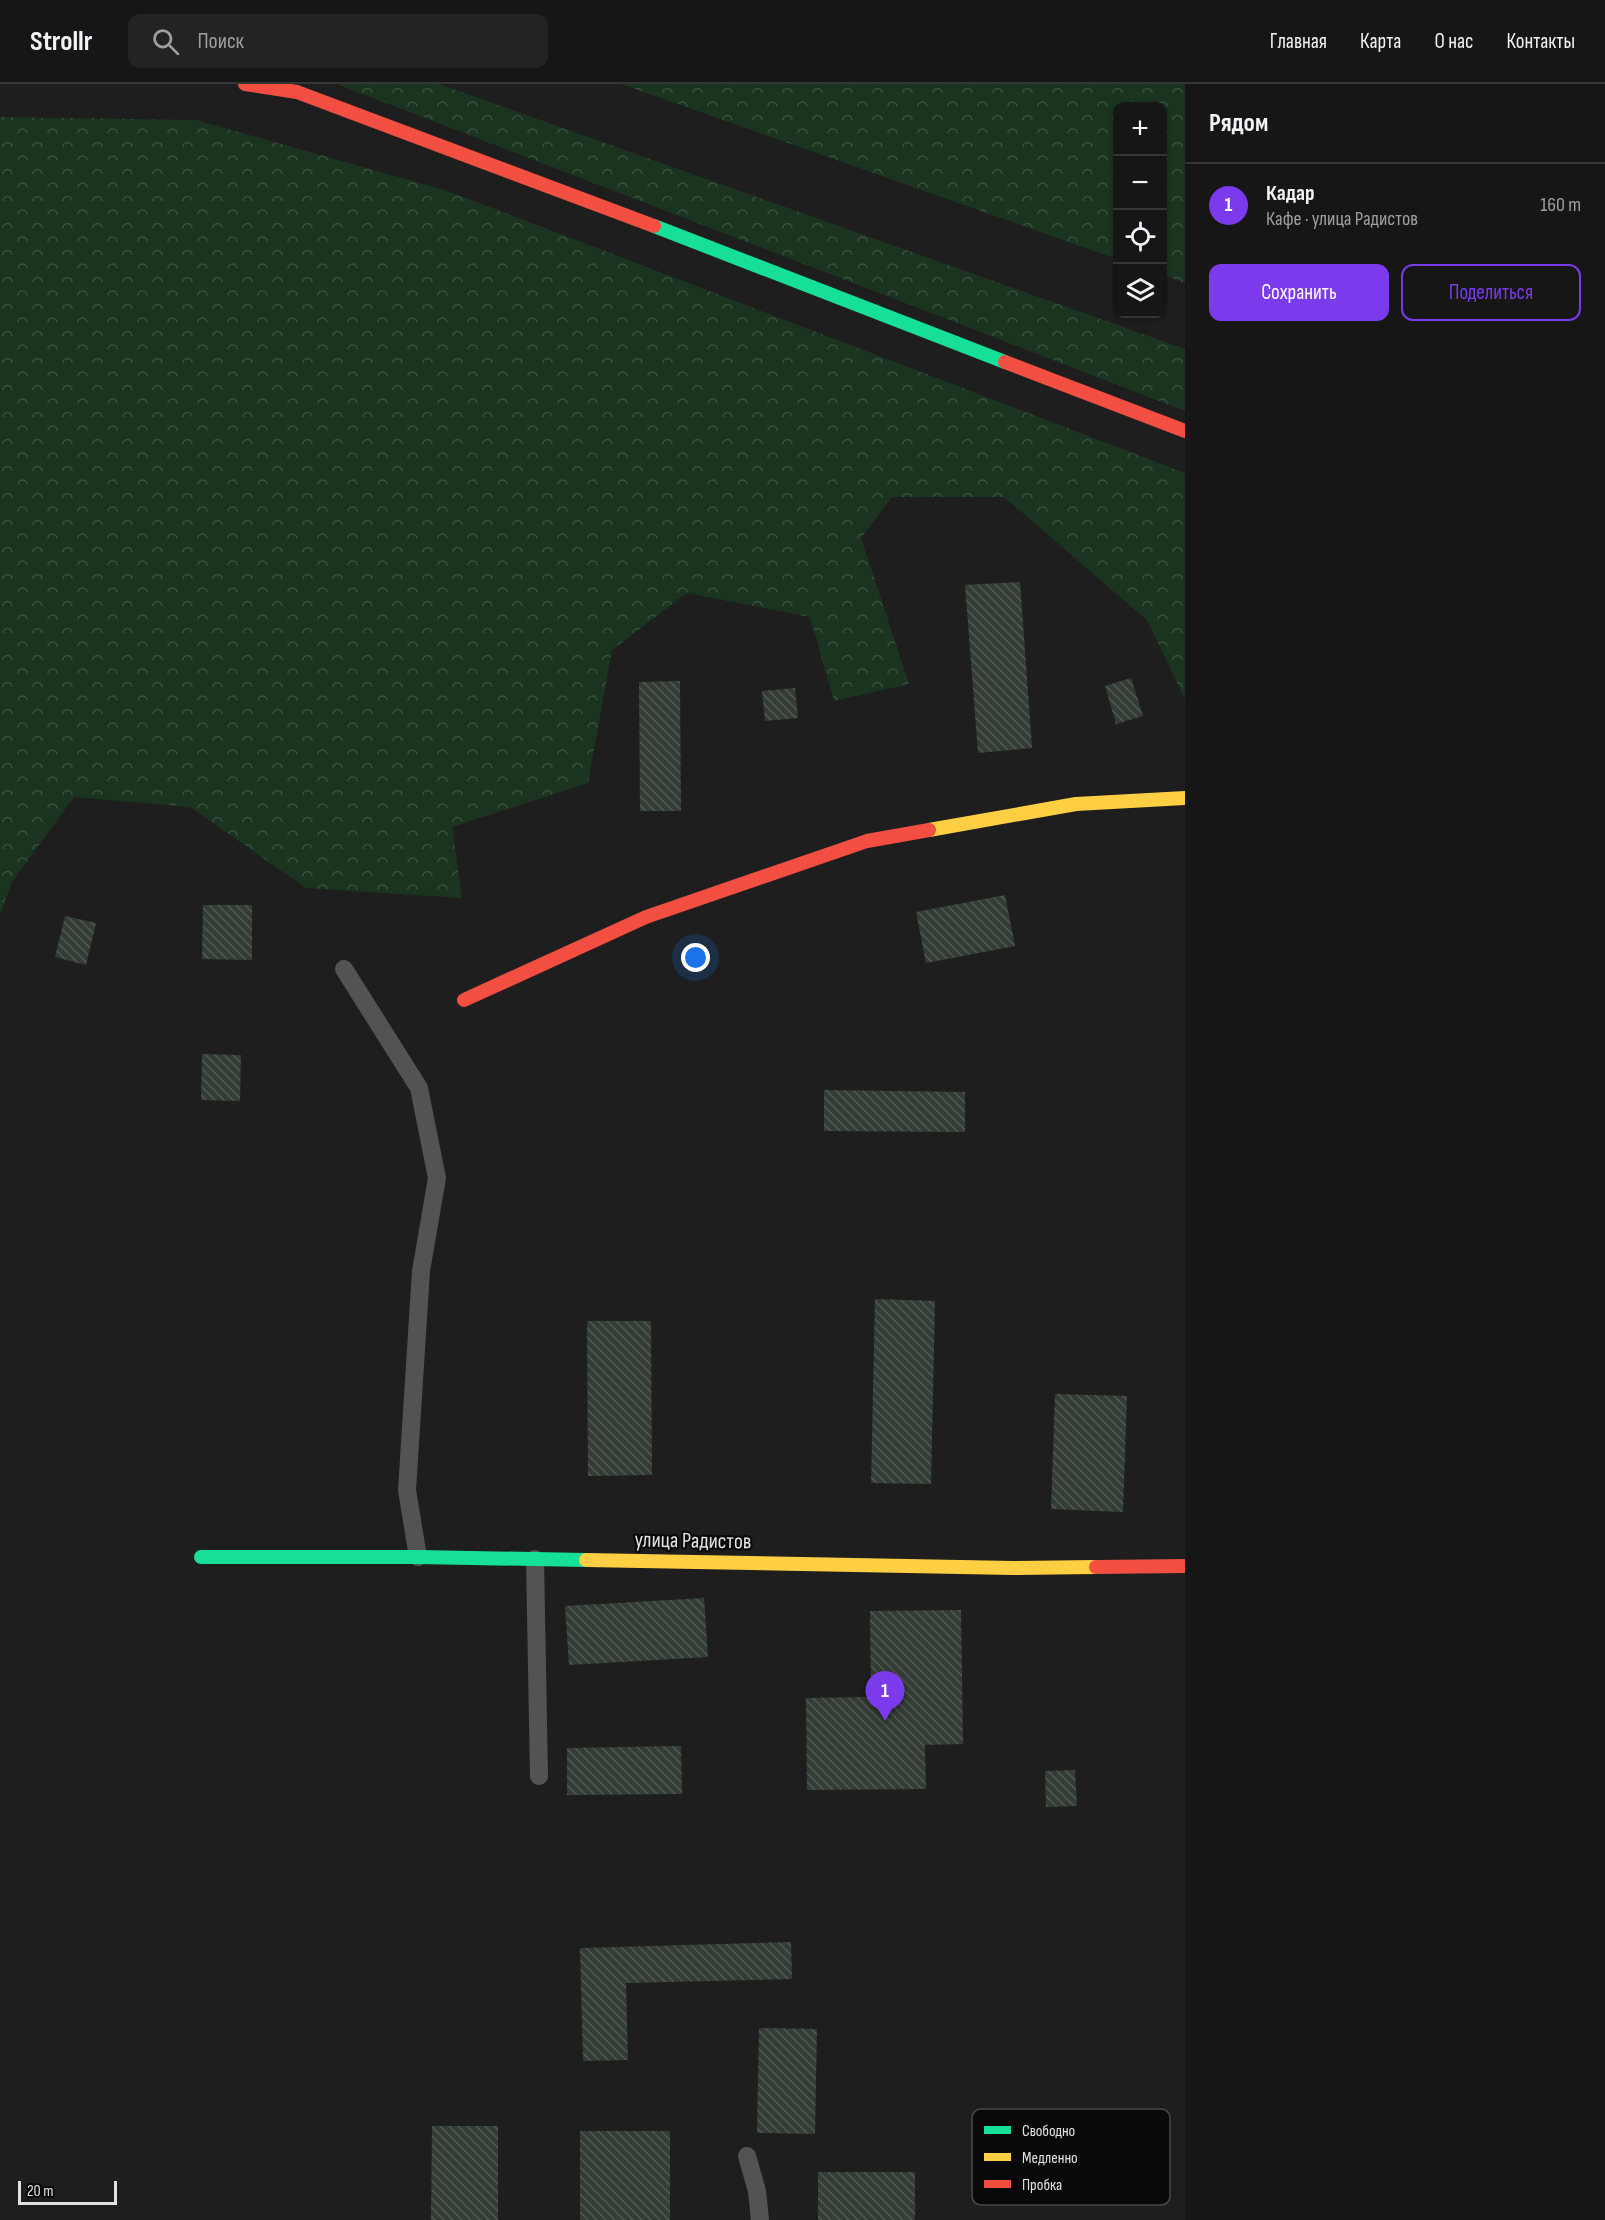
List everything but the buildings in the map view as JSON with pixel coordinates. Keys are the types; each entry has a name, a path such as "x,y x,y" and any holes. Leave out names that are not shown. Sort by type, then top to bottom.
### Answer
{"street":[{"path":"245,84 297,92 463,153 1185,431"},
{"path":"464,1000 646,917 867,841 1076,804 1185,798"},
{"name":"улица Радистов","path":"201,1557 418,1557 1014,1568 1185,1566"}],"lane":[{"path":"344,969 419,1088 437,1178 422,1271 407,1490 418,1557"},
{"path":"535,1559 539,1776"},
{"path":"747,2156 758,2191 760,2220"}],"green space":[{"path":"337,84 439,84 1185,349 1185,411"},
{"path":"621,84 1185,84 1185,283 1167,276 1167,102 1113,102 1113,258"},
{"path":"0,117 196,120 448,191 1185,473 1185,699 1147,620 1004,497 892,497 861,538 909,684 834,701 810,617 687,593 612,650 588,783 452,827 462,898 306,888 190,807 74,797 12,882 0,914"}],"traffic: fast":[{"path":"654,226 1005,362"},
{"path":"201,1557 586,1560"}],"traffic: slow":[{"path":"929,830 1076,804 1185,798"},
{"path":"586,1560 1013,1568 1096,1567"}],"traffic: jam":[{"path":"245,84 297,92 654,226"},
{"path":"1005,362 1185,431"},
{"path":"464,1000 646,917 867,841 929,830"},
{"path":"1096,1567 1185,1566"}],"place":[{"name":"Кадар","path":"885,1721"}]}
